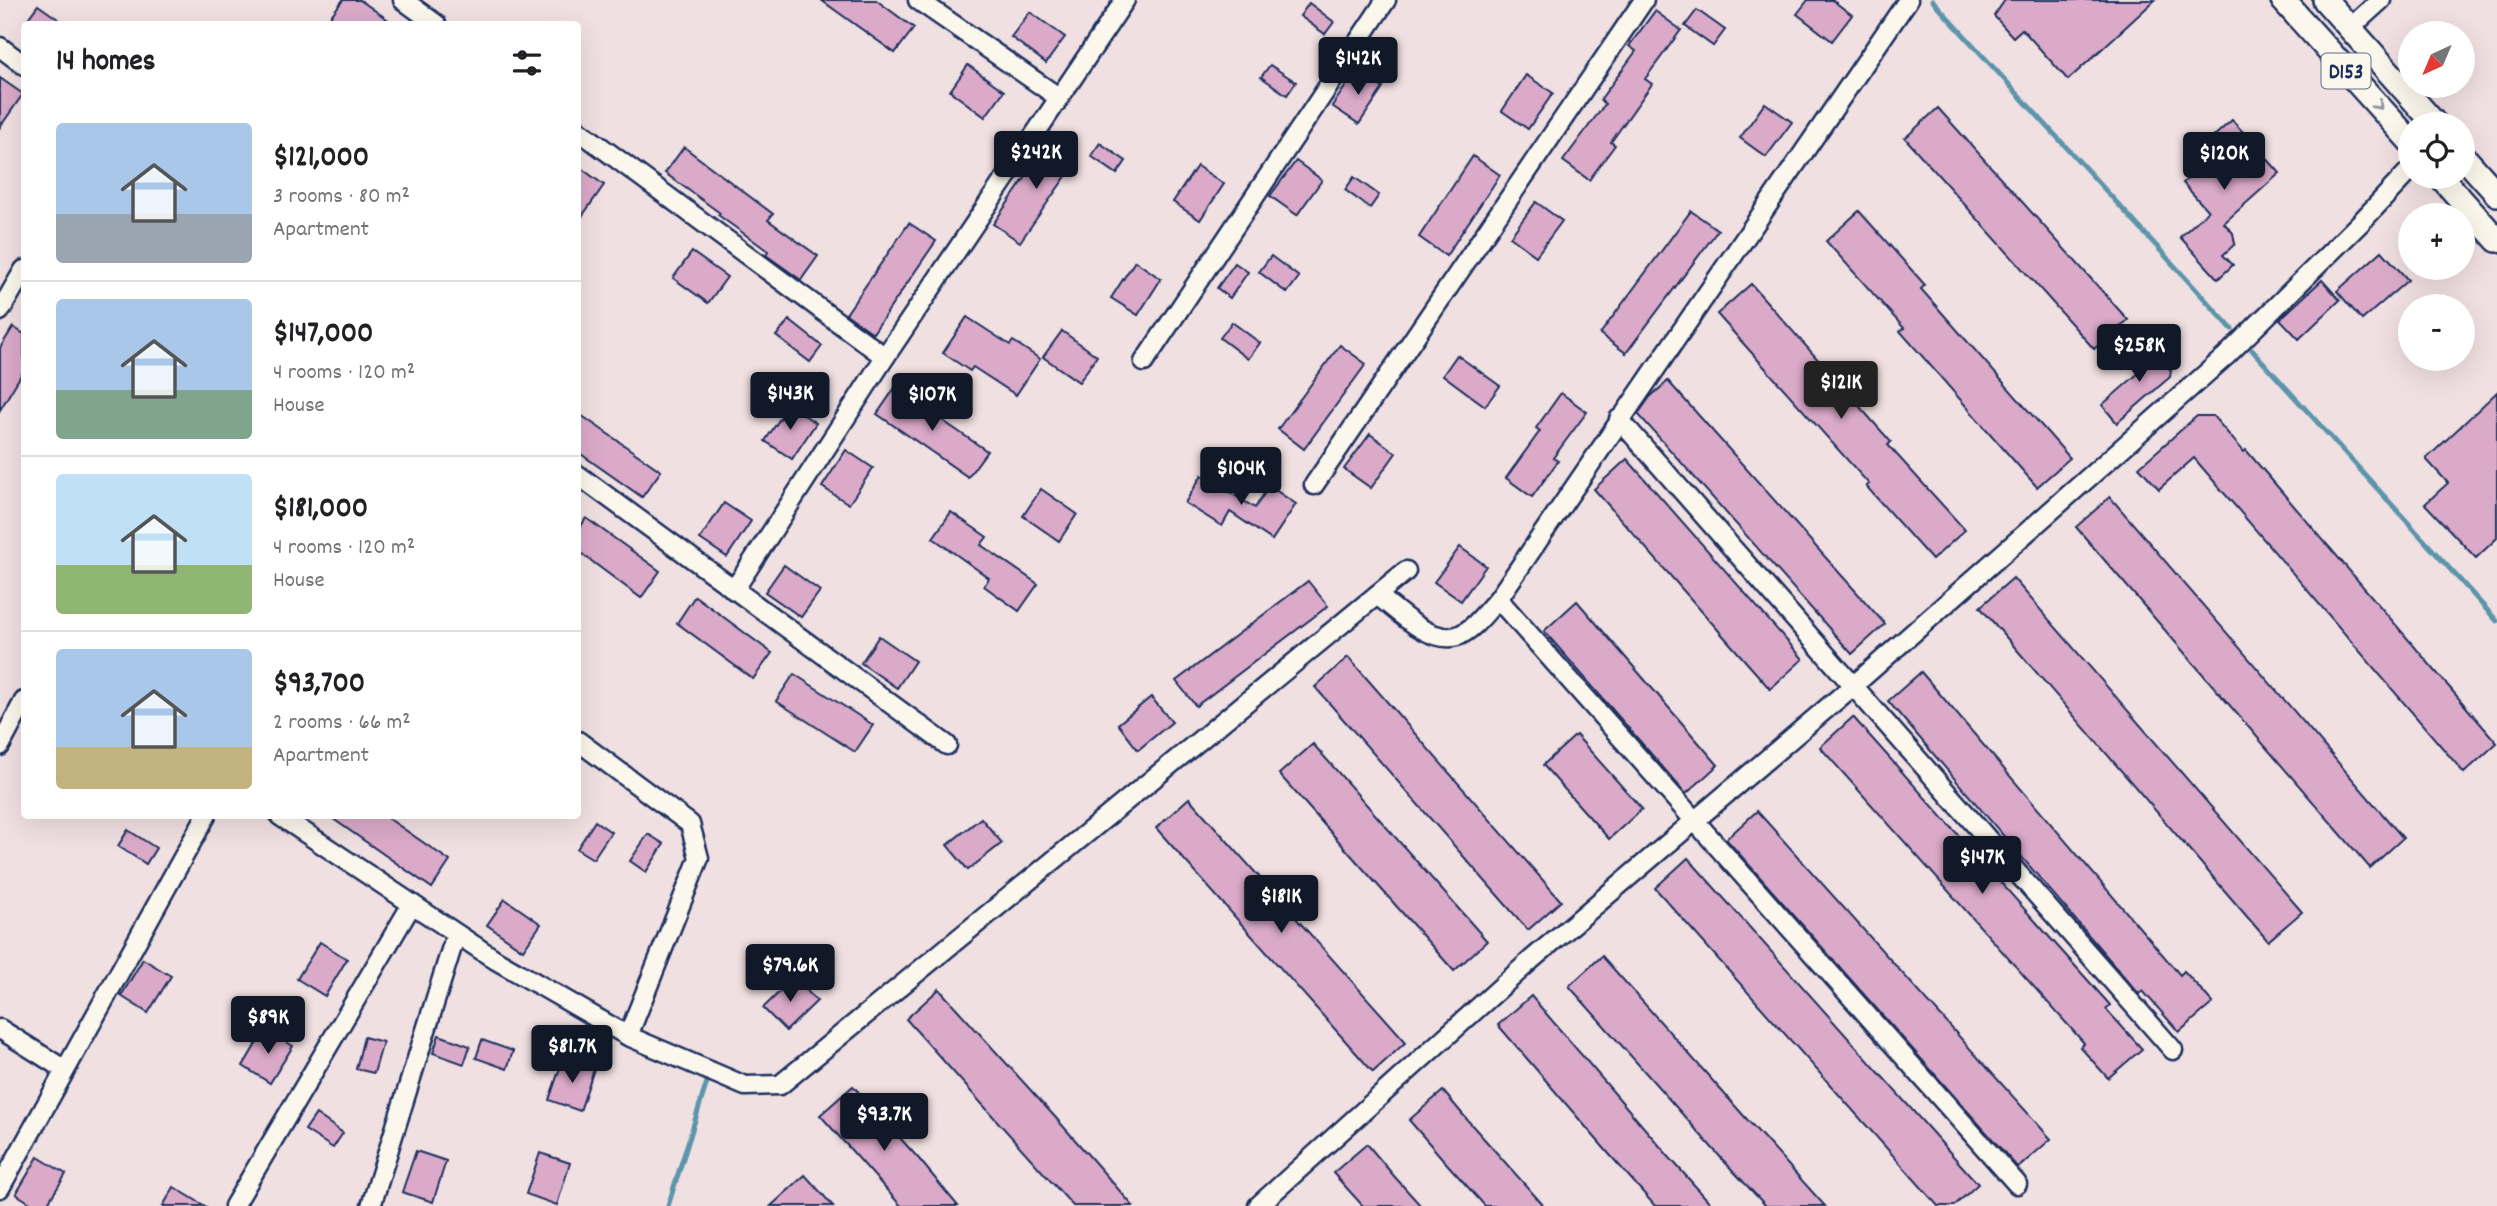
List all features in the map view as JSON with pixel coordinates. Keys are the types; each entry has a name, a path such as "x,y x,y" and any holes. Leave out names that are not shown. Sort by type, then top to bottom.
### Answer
{"main road":[{"name":"D153","path":"2283,0 2398,128"},
{"name":"D153","path":"2325,0 2424,112"},
{"path":"2475,169 2497,194"},
{"path":"2452,189 2497,240"}],"street":[{"path":"403,0 432,21"},
{"path":"918,0 1058,97"},
{"path":"734,590 885,357 1125,0"},
{"path":"1144,362 1386,0"},
{"path":"1314,485 1644,0"},
{"path":"1377,595 1429,633 1456,636 1470,628 1498,599 1908,0"},
{"path":"2350,28 2381,0"},
{"path":"0,47 21,63"},
{"path":"581,132 885,357"},
{"path":"1258,1206 1531,960 1853,686 2226,356 2398,183"},
{"path":"0,311 21,275"},
{"path":"1619,419 2173,1050"},
{"path":"581,477 947,745"},
{"path":"285,819 496,960 628,1036 745,1086 780,1085 1406,571"},
{"path":"1498,599 2017,1184"},
{"path":"0,746 21,707"},
{"path":"581,743 690,824 699,858 628,1036"},
{"path":"0,1188 204,819"},
{"path":"234,1206 412,904"},
{"path":"371,1206 456,934"},
{"path":"0,1029 65,1070"}],"building":[{"path":"343,0 360,0 390,21 336,21 330,17"},
{"path":"821,0 876,0 914,28 895,53"},
{"path":"1808,0 1832,0 1852,15 1832,41 1797,14"},
{"path":"2005,0 2155,0 2068,80 2022,29 2013,37 1994,16"},
{"path":"1309,3 1334,22 1325,34 1300,16"},
{"path":"38,5 61,21 26,21"},
{"path":"1697,10 1725,30 1713,46 1685,26"},
{"path":"1655,11 1681,30 1645,79 1652,84 1611,142 1615,145 1589,180 1563,161 1605,104 1600,100 1636,51 1629,46"},
{"path":"1030,12 1065,37 1046,63 1011,37"},
{"path":"968,65 1004,91 985,117 950,91"},
{"path":"1270,65 1296,82 1287,95 1261,77"},
{"path":"1357,70 1383,88 1359,124 1332,106"},
{"path":"1526,75 1553,93 1528,129 1502,111"},
{"path":"0,78 21,93 21,97 0,127"},
{"path":"1765,103 1792,122 1766,157 1740,138"},
{"path":"1938,108 2128,320 2094,349 1905,138"},
{"path":"2232,120 2280,173 2224,223 2233,233 2235,244 2223,255 2233,265 2218,279 2180,237 2208,211 2183,183 2200,167 2191,157"},
{"path":"1051,141 1078,159 1020,242 993,224"},
{"path":"1100,143 1126,161 1117,174 1091,156"},
{"path":"684,147 773,214 768,220 818,256 801,280 766,255 768,251 718,215 720,213 665,173"},
{"path":"1473,156 1500,175 1446,256 1419,237"},
{"path":"1296,161 1322,180 1297,215 1270,196"},
{"path":"1197,166 1224,184 1200,220 1173,202"},
{"path":"581,168 604,185 581,218"},
{"path":"1354,177 1379,195 1370,208 1345,190"},
{"path":"1536,202 1562,221 1536,256 1510,237"},
{"path":"1691,211 1718,230 1626,353 1600,334"},
{"path":"1859,211 1925,285 1921,289 2070,458 2037,487 1900,331 1904,328 1826,241"},
{"path":"909,223 936,241 873,333 846,314"},
{"path":"2382,251 2398,269 2398,280 2408,280 2362,320 2337,291"},
{"path":"692,252 727,277 708,303 673,278"},
{"path":"1271,256 1299,277 1287,293 1259,272"},
{"path":"1135,261 1161,279 1138,315 1111,298"},
{"path":"1235,263 1248,272 1230,298 1217,288"},
{"path":"2322,280 2340,300 2299,339 2280,319"},
{"path":"1751,284 1891,442 1888,445 1965,530 1932,560 1866,486 1869,484 1717,314"},
{"path":"967,317 1010,345 1013,341 1040,359 1016,395 973,367 970,371 943,353"},
{"path":"789,320 822,346 810,362 776,336"},
{"path":"1232,322 1260,343 1248,359 1220,338"},
{"path":"13,327 21,332 21,375 0,410 0,348"},
{"path":"1062,331 1097,356 1079,382 1043,357"},
{"path":"1340,345 1366,364 1304,449 1278,429"},
{"path":"2149,345 2171,370 2170,377 2117,423 2102,405 2141,371 2131,360"},
{"path":"1457,355 1500,386 1485,406 1443,375"},
{"path":"1668,381 1885,624 1852,654 1638,414 1650,397"},
{"path":"895,388 987,451 968,477 877,414"},
{"path":"2497,392 2497,538 2476,558 2425,504 2448,483 2426,459"},
{"path":"1561,393 1587,412 1553,458 1558,461 1532,497 1506,478 1540,431 1536,428"},
{"path":"789,405 816,423 792,459 765,441"},
{"path":"581,415 661,471 642,497 581,454"},
{"path":"2197,416 2213,416 2244,452 2246,450 2497,743 2464,773 2194,458 2159,489 2139,467"},
{"path":"1370,434 1396,453 1371,488 1344,469"},
{"path":"846,450 873,468 849,504 822,487"},
{"path":"1627,459 1803,659 1770,689 1594,489"},
{"path":"1202,475 1255,508 1269,486 1296,504 1272,540 1230,512 1222,526 1185,503"},
{"path":"1041,489 1077,514 1059,541 1023,516"},
{"path":"2110,497 2403,838 2370,868 2076,527"},
{"path":"724,503 751,521 727,557 700,539"},
{"path":"951,512 987,537 981,545 1038,584 1019,611 984,586 989,578 933,538"},
{"path":"586,518 660,571 641,598 581,553 581,526"},
{"path":"1460,547 1486,566 1461,601 1434,582"},
{"path":"784,565 820,591 801,617 765,592"},
{"path":"2013,578 2302,912 2268,941 1980,607"},
{"path":"1308,581 1328,606 1196,706 1176,681"},
{"path":"695,596 772,653 753,679 677,623"},
{"path":"1577,601 1718,765 1686,794 1544,631"},
{"path":"879,636 915,661 897,688 861,663"},
{"path":"1348,657 1561,901 1528,930 1315,687"},
{"path":"1921,672 2180,975 2184,971 2213,1003 2179,1032 2143,991 2139,994 1888,701"},
{"path":"794,674 873,725 855,752 776,701"},
{"path":"1151,697 1172,722 1138,750 1118,724"},
{"path":"1853,717 2110,1005 2106,1009 2142,1049 2108,1078 2080,1047 2084,1043 1820,747"},
{"path":"1576,735 1642,809 1609,839 1543,765"},
{"path":"1313,744 1487,941 1454,971 1279,774"},
{"path":"1189,798 1406,1042 1373,1072 1156,828"},
{"path":"1757,811 2051,1139 2018,1168 1726,839"},
{"path":"981,818 1002,843 968,870 947,845"},
{"path":"333,819 389,819 450,861 432,888"},
{"path":"595,821 611,832 593,859 577,849"},
{"path":"128,830 156,848 146,864 118,846"},
{"path":"648,834 664,844 646,872 630,861"},
{"path":"1688,858 1978,1184 1954,1206 1938,1206 1655,888"},
{"path":"505,899 541,924 523,950 487,925"},
{"path":"320,942 347,959 325,996 297,979"},
{"path":"1602,956 1825,1206 1766,1206 1722,1159 1569,986"},
{"path":"143,959 171,976 148,1013 121,996"},
{"path":"794,978 817,1001 786,1031 763,1008"},
{"path":"939,989 1133,1206 1073,1206 906,1019"},
{"path":"1531,996 1713,1206 1655,1206 1610,1155 1498,1025"},
{"path":"265,1029 293,1046 270,1083 243,1066"},
{"path":"439,1035 470,1046 464,1064 433,1053"},
{"path":"364,1037 383,1042 374,1073 356,1069"},
{"path":"482,1040 513,1051 507,1069 476,1058"},
{"path":"563,1059 594,1069 580,1111 549,1100"},
{"path":"853,1086 958,1206 901,1206 820,1115"},
{"path":"1443,1091 1544,1206 1485,1206 1448,1165 1409,1120"},
{"path":"316,1114 343,1133 333,1148 305,1130"},
{"path":"1367,1144 1421,1206 1363,1206 1333,1173"},
{"path":"416,1151 446,1161 433,1202 402,1192"},
{"path":"540,1153 570,1163 557,1205 526,1194"},
{"path":"38,1157 66,1174 46,1206 35,1206 16,1194"},
{"path":"805,1175 833,1206 771,1206"},
{"path":"174,1187 205,1206 163,1206"}],"waterway":[{"path":"1932,0 2232,329"},
{"path":"2252,350 2497,621"},
{"path":"668,1206 707,1082"}]}
